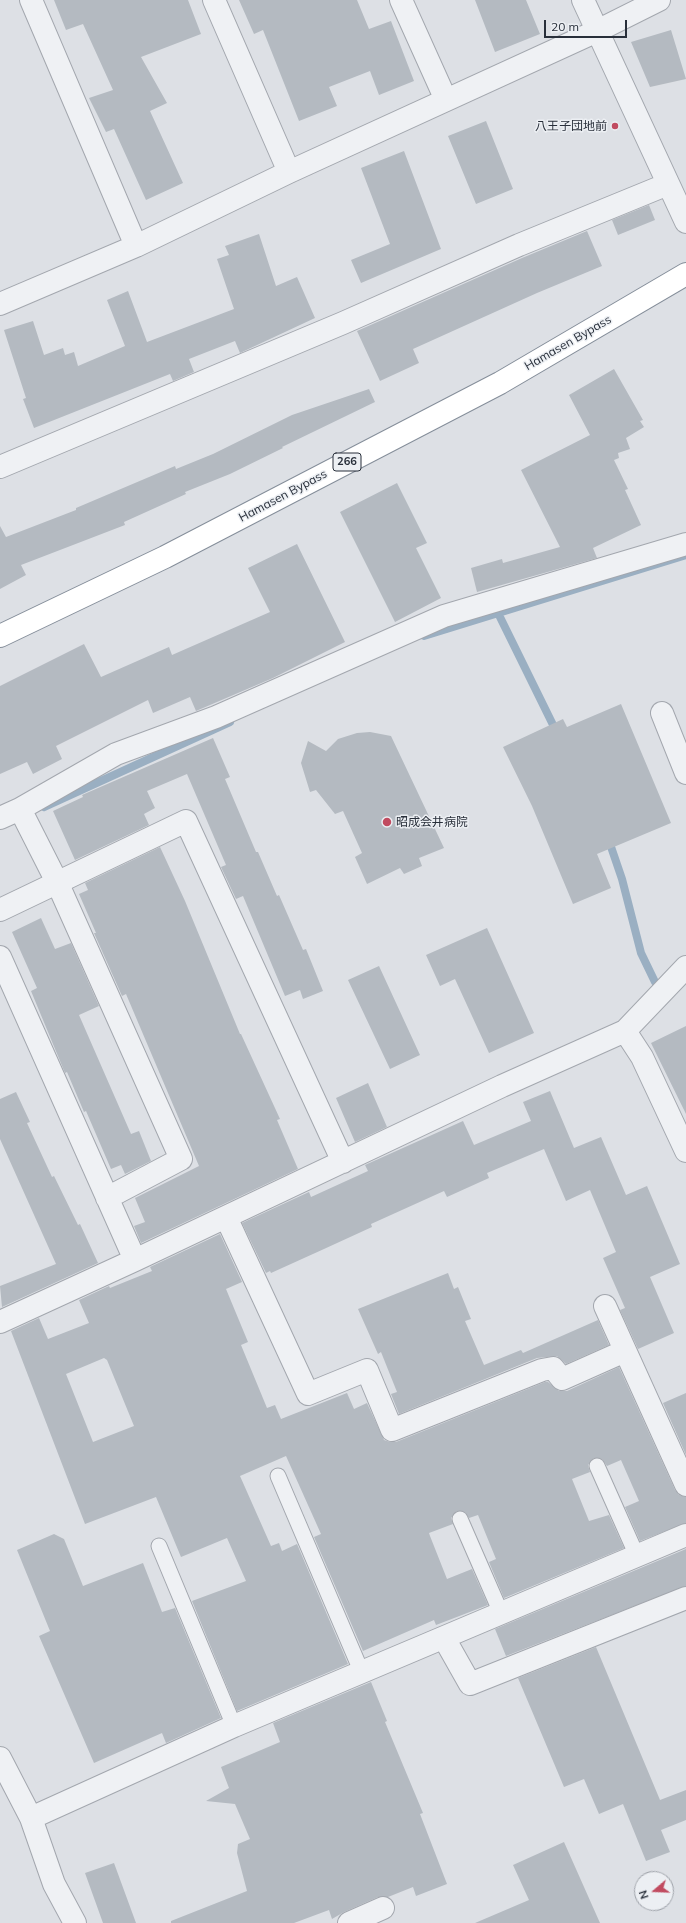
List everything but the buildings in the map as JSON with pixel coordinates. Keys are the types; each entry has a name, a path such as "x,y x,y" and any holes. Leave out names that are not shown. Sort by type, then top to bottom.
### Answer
{"highway":[{"name":"Hamasen Bypass","path":"0,636 165,557 500,383 686,274"}],"street":[{"path":"31,0 136,246"},
{"path":"214,0 288,172"},
{"path":"401,0 446,100"},
{"path":"583,0 686,222"},
{"path":"0,304 136,246 288,172 597,31 659,0"},
{"path":"0,467 343,323 519,245 668,184"},
{"path":"0,818 20,809 116,754 216,717 444,616 686,544"},
{"path":"662,713 686,772"},
{"path":"20,809 57,882 181,1159 108,1198"},
{"path":"0,910 186,821 342,1162"},
{"path":"0,957 135,1260"},
{"path":"0,1322 135,1260 502,1086 625,1031 686,967"},
{"path":"625,1031 642,1057 686,1151"},
{"path":"226,1217 308,1394 367,1370 392,1430 542,1370 553,1368 562,1379 625,1351"},
{"path":"604,1306 686,1485"},
{"path":"31,1818 234,1726 686,1536"},
{"path":"444,1638 470,1684 686,1598"},
{"path":"0,1758 31,1818 54,1884 75,1923"},
{"path":"349,1923 383,1908"}],"lane":[{"path":"597,1466 637,1556"},
{"path":"278,1476 362,1673"},
{"path":"460,1519 501,1613"},
{"path":"159,1546 234,1726"}],"waterway":[{"path":"424,636 686,555"},
{"path":"498,613 557,733"},
{"path":"44,807 230,722"},
{"path":"608,838 622,879 641,953 655,982"}],"place":[{"name":"八王子団地前","path":"615,126"},
{"name":"昭成会井病院","path":"387,822"}]}
